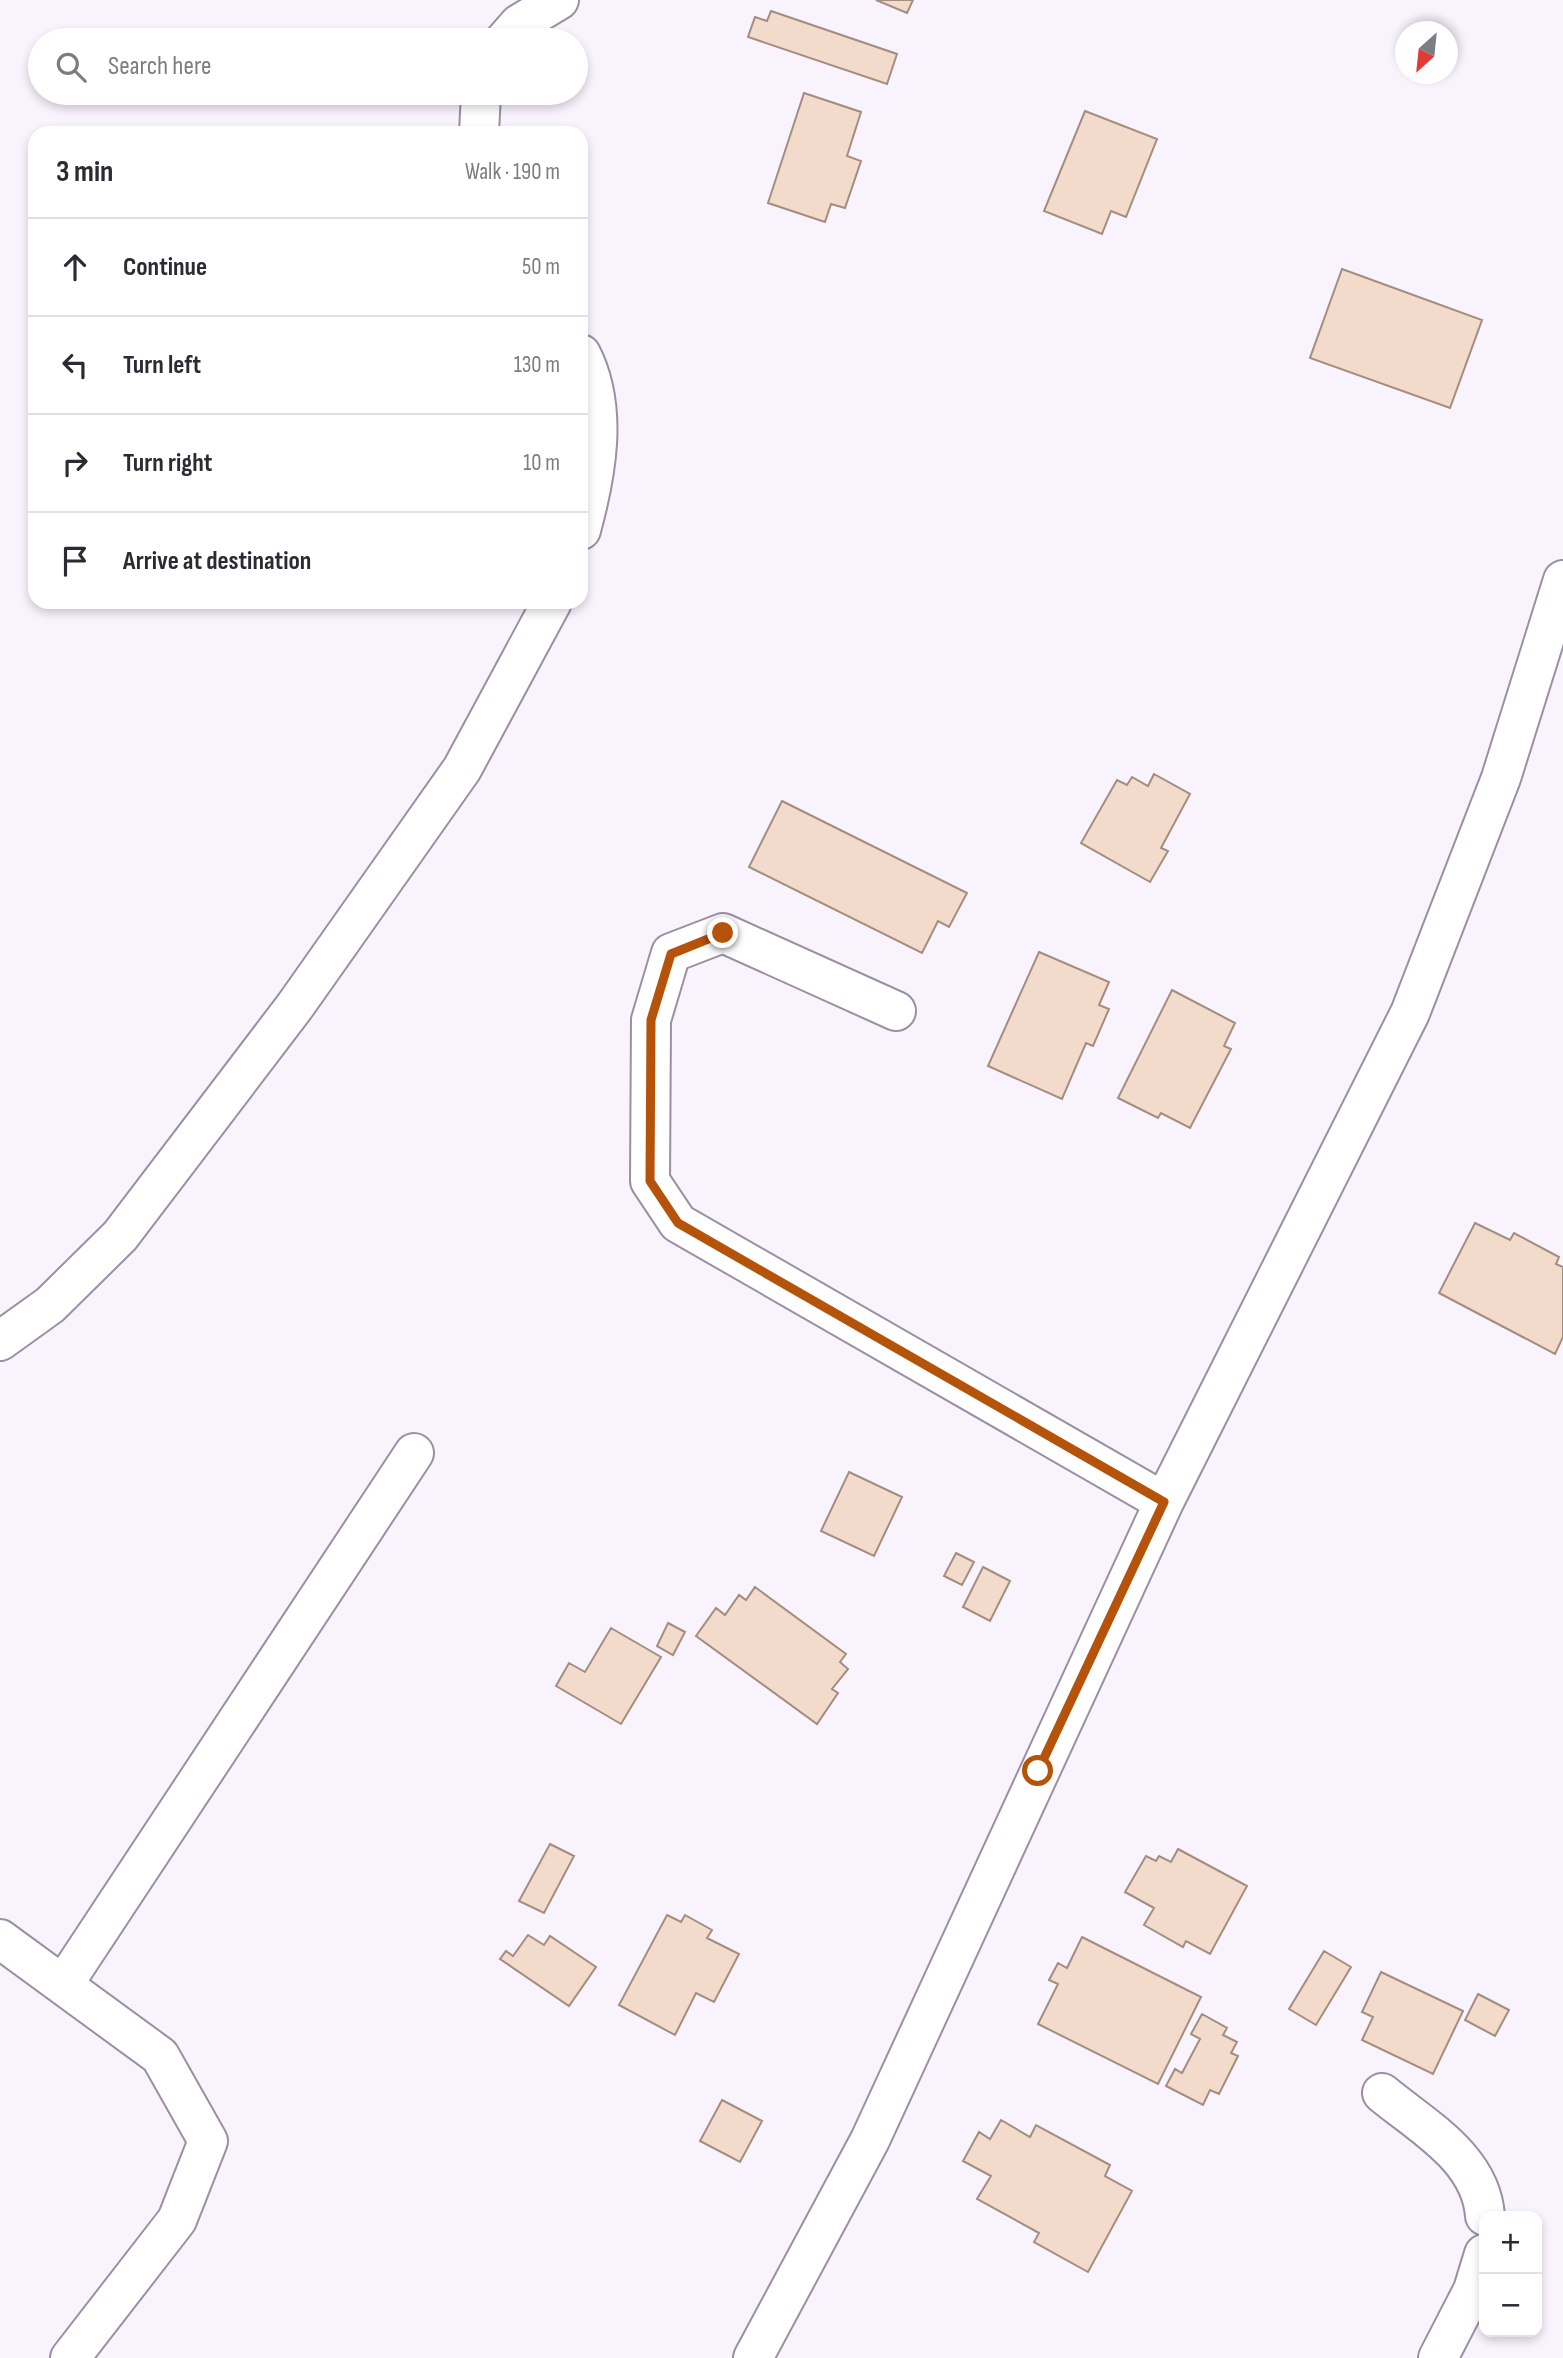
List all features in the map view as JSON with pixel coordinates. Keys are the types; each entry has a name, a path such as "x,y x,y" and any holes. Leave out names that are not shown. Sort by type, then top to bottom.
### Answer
{"street":[{"path":"516,28 559,0"},
{"path":"479,126 480,105"},
{"path":"588,380 598,418 594,481 588,504"},
{"path":"753,2358 870,2140 1164,1502 1410,1013 1501,778 1563,580"},
{"path":"0,1341 50,1305 120,1236 295,1006 462,769 548,609"},
{"path":"896,1011 723,933 671,954 651,1020 650,1181 678,1223 1164,1502"},
{"path":"63,1985 414,1453"},
{"path":"0,1939 160,2056 208,2141 177,2220 70,2358"},
{"path":"1382,2093 1465,2161 1476,2178 1484,2200 1485,2211"},
{"path":"1437,2358 1473,2290 1479,2270"}],"building":[{"path":"876,0 913,0 907,13"},
{"path":"771,11 897,54 887,84 748,37 755,17 767,21"},
{"path":"804,93 861,112 847,156 861,161 845,208 831,204 825,222 768,203"},
{"path":"1085,111 1157,139 1126,217 1111,211 1102,234 1044,211"},
{"path":"1342,269 1482,320 1450,408 1310,358"},
{"path":"1154,774 1190,794 1161,848 1168,851 1150,882 1081,843 1117,780 1127,785 1132,777 1148,786"},
{"path":"782,801 967,893 949,927 938,921 922,953 749,867"},
{"path":"1039,952 1109,982 1099,1005 1109,1009 1093,1046 1086,1043 1062,1099 988,1066"},
{"path":"1172,990 1235,1023 1224,1046 1231,1049 1190,1128 1161,1113 1158,1118 1118,1098"},
{"path":"1475,1223 1510,1240 1514,1233 1559,1257 1556,1264 1563,1267 1563,1337 1555,1354 1439,1293"},
{"path":"849,1472 902,1497 874,1556 821,1531"},
{"path":"956,1553 974,1562 962,1585 944,1576"},
{"path":"983,1567 1010,1581 990,1621 963,1607"},
{"path":"755,1587 846,1654 840,1662 848,1669 832,1689 838,1693 817,1724 696,1636 716,1608 725,1615 739,1595 746,1600"},
{"path":"668,1623 685,1632 673,1655 657,1646"},
{"path":"611,1628 661,1657 621,1724 556,1686 569,1663 585,1672"},
{"path":"550,1844 574,1856 544,1913 519,1901"},
{"path":"1178,1849 1247,1886 1210,1954 1186,1941 1183,1947 1144,1925 1154,1908 1125,1892 1146,1856 1156,1861 1159,1856 1171,1862"},
{"path":"667,1915 681,1922 685,1915 712,1930 707,1938 739,1954 714,2002 696,1993 675,2035 619,2005"},
{"path":"528,1935 544,1945 550,1936 596,1967 569,2006 500,1959 506,1951 513,1956"},
{"path":"1082,1937 1201,1997 1158,2084 1038,2024 1058,1984 1049,1980 1058,1963 1067,1968"},
{"path":"1324,1951 1351,1967 1316,2025 1289,2009"},
{"path":"1381,1972 1463,2011 1433,2074 1362,2040 1373,2017 1362,2012"},
{"path":"1478,1994 1509,2010 1495,2036 1465,2020"},
{"path":"1202,2014 1227,2028 1223,2035 1237,2042 1231,2053 1238,2056 1219,2094 1210,2090 1203,2105 1166,2086 1175,2069 1182,2073 1200,2039 1191,2034"},
{"path":"722,2100 762,2121 740,2162 700,2141"},
{"path":"1001,2120 1030,2137 1036,2125 1110,2165 1105,2176 1132,2191 1088,2272 1034,2242 1039,2233 977,2199 991,2176 963,2161 979,2132 990,2139"}],"route":[{"path":"723,933 671,954 651,1020 650,1181 678,1223 1164,1502 1038,1771"}]}
